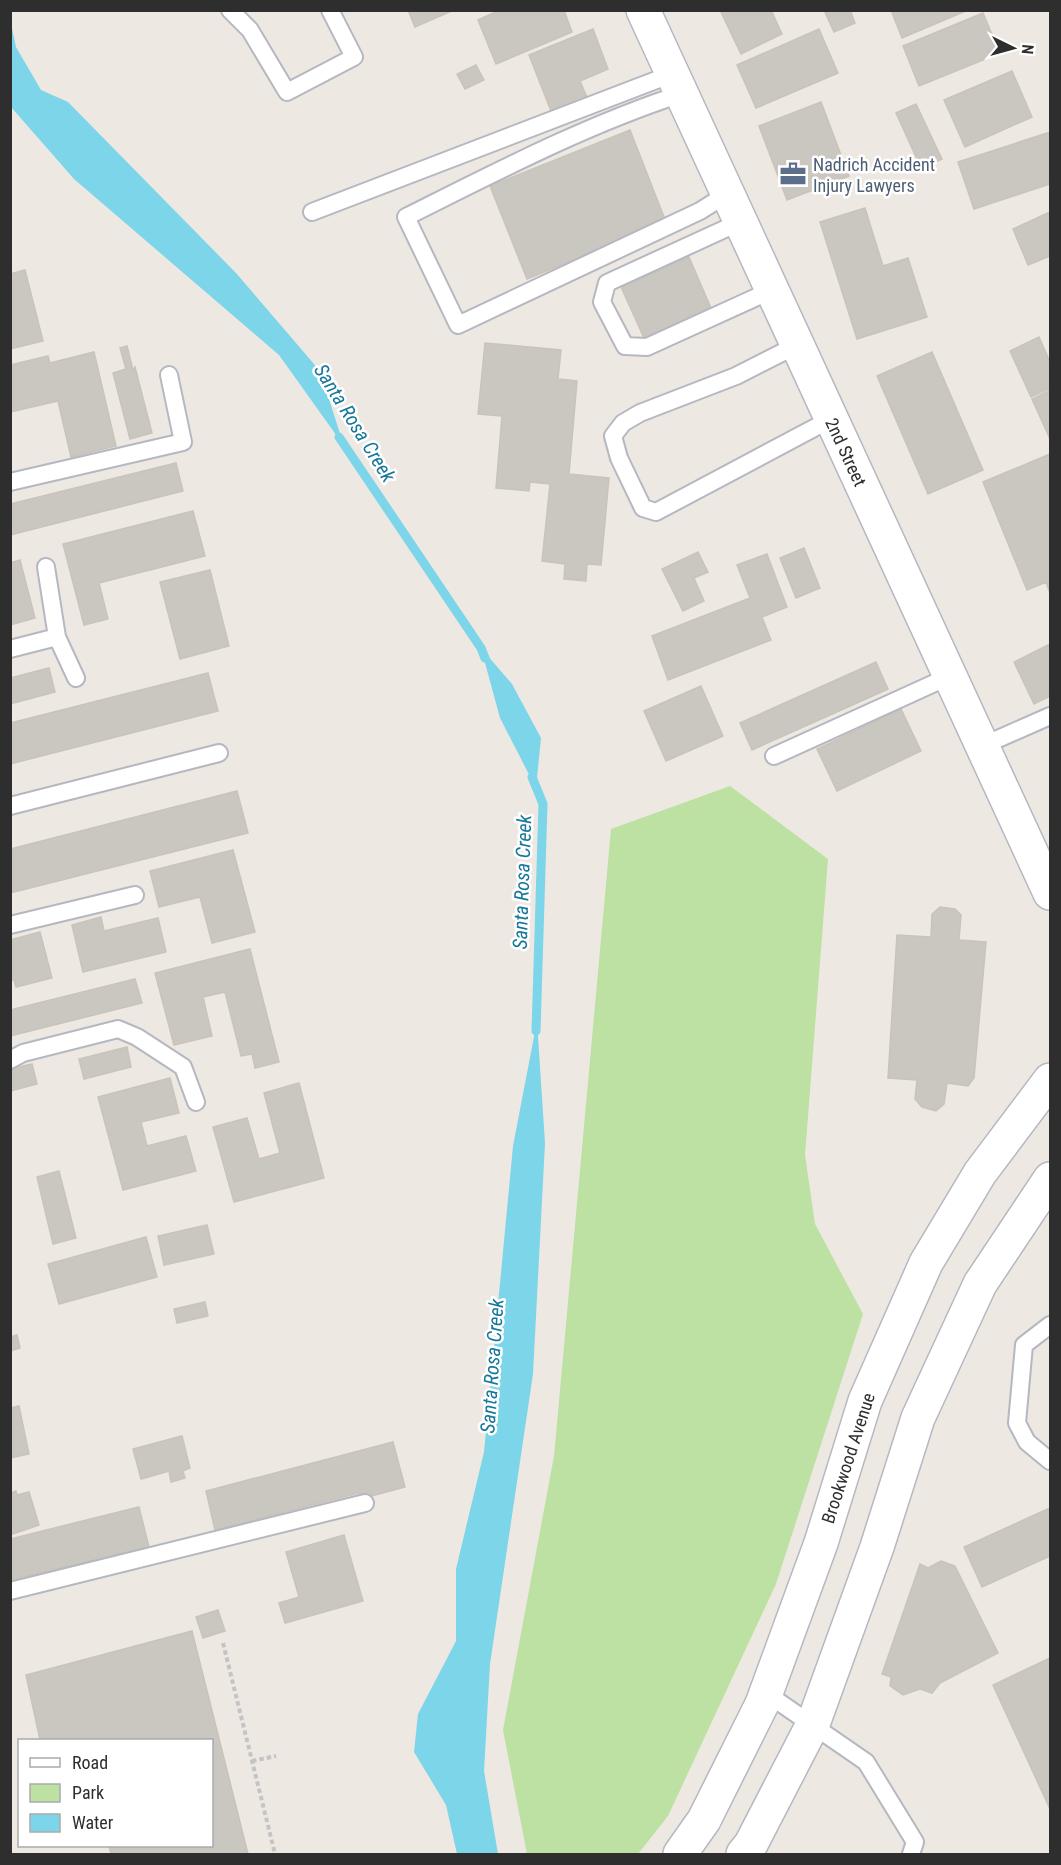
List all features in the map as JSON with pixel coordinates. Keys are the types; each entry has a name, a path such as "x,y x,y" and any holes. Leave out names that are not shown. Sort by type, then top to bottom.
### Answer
{"street":[{"name":"2nd Street","path":"643,10 1050,893"},
{"name":"Brookwood Avenue","path":"680,1854 704,1820 766,1694 821,1543 865,1401 926,1263 980,1173 1050,1080"},
{"path":"743,1854 752,1844 813,1724 877,1547 918,1418 980,1284 1050,1179"}],"lane":[{"path":"230,10 250,30 287,92 354,57 330,10"},
{"path":"676,84 615,117 497,171 406,217 458,325 699,210 734,208"},
{"path":"312,212 676,84"},
{"path":"734,208 607,283 602,302 625,346 647,347 772,290"},
{"path":"796,345 736,376 640,413 623,423 613,436 619,458 643,508 656,512 831,419"},
{"path":"10,482 183,442 169,375"},
{"path":"46,567 57,637 76,678"},
{"path":"10,649 57,637"},
{"path":"774,756 950,676"},
{"path":"982,746 1050,716"},
{"path":"10,806 219,753"},
{"path":"10,925 135,895"},
{"path":"10,1060 23,1053 118,1029 137,1037 183,1067 196,1102"},
{"path":"1050,1325 1024,1345 1017,1423 1027,1442 1050,1461"},
{"path":"10,1591 365,1503"},
{"path":"766,1694 866,1762 915,1842 911,1854"}],"path":[{"path":"223,1643 275,1854"},
{"path":"252,1761 276,1755"}],"green space":[{"path":"730,786 828,859 805,1155 815,1224 863,1314 776,1584 668,1816 638,1854 527,1854 503,1730 554,1456 611,829"}],"water":[{"path":"10,19 16,47 41,90 68,102 236,273 320,371 344,446 279,355 74,179 11,107"},
{"path":"481,648 512,684 541,738 536,788 500,718"},
{"path":"537,1021 545,1143 533,1374 490,1664 484,1771 498,1854 457,1854 446,1805 414,1752 418,1714 456,1641 456,1569 484,1452 513,1146"}],"building":[{"path":"408,10 454,10 415,27"},
{"path":"500,10 564,10 572,32 496,64 478,20"},
{"path":"720,10 771,10 782,34 741,54"},
{"path":"824,10 850,10 855,23 834,32"},
{"path":"891,10 968,10 902,38"},
{"path":"983,13 1000,53 919,86 903,46"},
{"path":"593,29 608,69 580,81 589,102 553,116 529,55"},
{"path":"819,29 838,73 756,108 737,65"},
{"path":"476,65 484,80 465,89 457,74"},
{"path":"1012,71 1032,117 965,147 944,100"},
{"path":"821,102 849,176 787,200 759,126"},
{"path":"916,104 942,159 921,168 896,113"},
{"path":"630,130 666,222 527,279 490,186"},
{"path":"1050,132 1050,184 974,209 958,162"},
{"path":"865,208 883,266 908,258 927,317 857,339 820,222"},
{"path":"1050,212 1050,256 1028,265 1013,229"},
{"path":"689,257 711,308 644,338 621,287"},
{"path":"25,270 43,341 10,349 10,274"},
{"path":"1039,337 1050,362 1050,388 1031,397 1010,351"},
{"path":"485,343 561,350 558,379 577,381 569,474 609,478 601,565 587,564 586,581 564,579 565,564 542,561 550,484 530,482 529,491 496,488 502,416 478,414"},
{"path":"127,346 133,370 135,367 152,433 130,439 113,373 126,369 120,348"},
{"path":"94,352 116,446 71,457 58,401 10,412 10,365 48,356 50,363"},
{"path":"932,352 983,470 928,494 877,376"},
{"path":"1050,390 1050,439 1032,399"},
{"path":"1050,454 1050,593 1046,582 1027,590 983,482"},
{"path":"176,463 183,491 10,535 10,504"},
{"path":"193,511 205,556 99,583 108,619 84,625 63,544"},
{"path":"804,548 820,588 796,598 780,558"},
{"path":"698,552 708,572 694,578 704,601 683,611 662,569"},
{"path":"767,554 787,607 762,617 771,640 668,680 652,636 750,598 737,565"},
{"path":"20,560 35,618 10,625 10,563"},
{"path":"210,570 229,646 180,659 160,582"},
{"path":"1050,644 1050,696 1034,704 1014,662"},
{"path":"876,662 888,689 752,750 740,723"},
{"path":"49,668 55,692 10,704 10,678"},
{"path":"208,673 218,711 10,764 10,723"},
{"path":"701,686 723,736 666,761 644,711"},
{"path":"901,709 921,751 837,791 817,749"},
{"path":"237,791 248,833 10,893 10,849"},
{"path":"233,850 255,932 212,943 200,897 159,907 150,871"},
{"path":"940,907 955,909 961,915 959,940 986,942 974,1078 968,1086 947,1083 944,1104 936,1111 922,1107 915,1099 917,1080 888,1078 897,935 931,937 932,914"},
{"path":"101,917 104,931 158,918 166,952 83,972 72,925"},
{"path":"40,932 52,978 16,987 14,980 10,980 10,940"},
{"path":"250,949 279,1062 255,1068 252,1054 241,1056 225,992 203,997 212,1036 174,1045 155,973"},
{"path":"135,979 142,1003 10,1036 10,1010"},
{"path":"127,1047 131,1067 84,1079 79,1059"},
{"path":"32,1064 37,1084 10,1091 10,1069"},
{"path":"170,1078 179,1113 141,1122 147,1146 186,1136 196,1171 123,1190 98,1097"},
{"path":"299,1083 324,1178 234,1202 213,1127 247,1118 259,1159 280,1153 264,1093"},
{"path":"59,1171 76,1238 53,1244 37,1177"},
{"path":"207,1225 214,1254 164,1265 158,1236"},
{"path":"146,1237 157,1277 59,1304 48,1264"},
{"path":"205,1302 208,1316 177,1323 174,1309"},
{"path":"17,1335 20,1348 10,1351 10,1337"},
{"path":"19,1406 29,1454 10,1458 10,1408"},
{"path":"182,1436 190,1468 183,1471 185,1478 171,1482 169,1471 141,1479 133,1449"},
{"path":"393,1442 405,1487 360,1499 359,1493 215,1530 206,1491"},
{"path":"16,1491 17,1495 29,1492 39,1525 10,1535 10,1493"},
{"path":"139,1507 149,1547 10,1580 10,1539"},
{"path":"1050,1508 1050,1556 982,1587 964,1547"},
{"path":"344,1535 363,1601 285,1623 279,1603 299,1597 286,1552"},
{"path":"941,1561 955,1566 998,1653 940,1683 932,1693 920,1689 903,1695 890,1686 891,1677 882,1674 920,1564 928,1568"},
{"path":"218,1610 225,1631 203,1638 196,1617"},
{"path":"192,1631 248,1854 111,1854 109,1847 213,1847 213,1739 40,1739 26,1675"},
{"path":"1050,1658 1050,1809 993,1685"}],"waterway":[{"name":"Santa Rosa Creek","path":"339,437 481,648 485,658"},
{"name":"Santa Rosa Creek","path":"532,777 543,804 536,1031"}],"place":[{"name":"Nadrich Accident Injury Lawyers","path":"793,174"}]}
